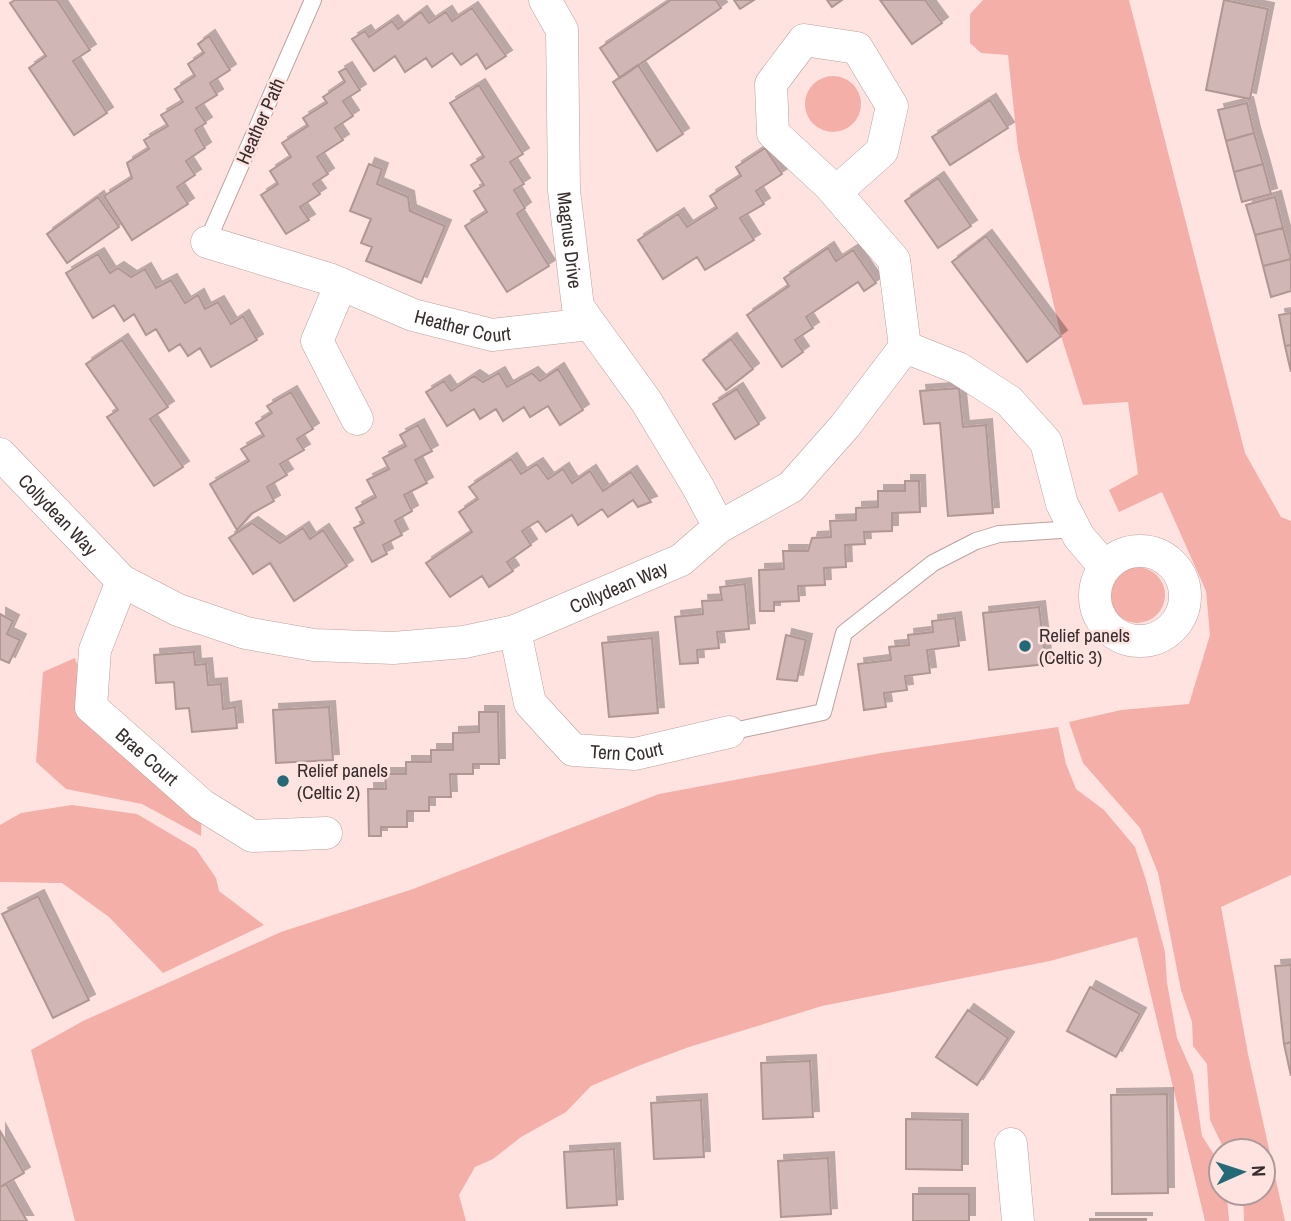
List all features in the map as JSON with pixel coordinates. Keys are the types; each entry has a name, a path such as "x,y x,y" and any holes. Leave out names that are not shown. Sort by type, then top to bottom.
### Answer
{"street":[{"name":"Magnus Drive","path":"545,0 562,30 564,190 578,307 646,401 698,486 719,527"},
{"path":"836,192 881,151 892,106 857,48 804,40 771,84 773,133 836,192 894,260 905,347 958,368 1009,401 1046,442 1062,504 1075,529 1104,566"},
{"name":"Heather Court","path":"208,242 341,284 413,315 492,335 589,324"},
{"path":"341,284 317,341 357,419"},
{"name":"Collydean Way","path":"0,454 122,581 178,610 235,629 314,645 393,648 464,642 515,631 681,560 719,527 791,487 845,426 905,347"},
{"name":"Brae Court","path":"122,581 94,650 91,707 202,805 252,836 326,833"},
{"name":"Tern Court","path":"515,631 530,702 573,750 635,754 729,732"},
{"path":"1011,1144 1018,1221"}],"lane":[{"name":"Heather Path","path":"208,242 313,0"},
{"path":"729,732 823,712 844,632 933,564 976,541 999,534 1075,529"}],"shaded area":[{"path":"983,0 1129,0 1245,453 1281,517 1291,521 1291,875 1221,907 1266,1137 1218,1137 1210,1120 1207,1064 1193,1046 1192,1022 1181,990 1158,873 1140,828 1083,763 1069,722 1121,710 1189,704 1210,635 1206,591 1162,492 1119,512 1109,490 1138,474 1128,402 1083,405 1061,336 1018,149 1008,55 981,53 970,43 970,14"},
{"path":"833,76 844,78 853,84 859,93 859,115 853,124 844,130 833,132 822,130 813,124 807,115 805,104 807,93 813,84 822,78"},
{"path":"1137,567 1148,569 1157,575 1163,584 1163,606 1157,615 1148,621 1137,623 1126,621 1117,615 1111,606 1109,595 1111,584 1117,575 1126,569"},
{"path":"75,658 91,707 202,805 201,836 142,804 66,789 36,762 43,672"},
{"path":"1058,727 1066,764 1076,789 1104,810 1135,847 1165,952 1167,983 1177,1038 1193,1074 1202,1136 1207,1144 1207,1207 1228,1207 1229,1221 1205,1221 1137,937 1050,961 822,1006 689,1047 638,1066 591,1086 566,1112 521,1137 493,1159 475,1167 459,1195 466,1221 75,1221 31,1050 83,1021 281,932 413,889 659,794 881,753"},
{"path":"72,805 137,814 196,849 216,878 219,891 264,925 163,973 109,917 62,883 0,882 0,825 21,813"},
{"path":"1277,1185 1285,1221 1244,1221 1244,1207 1277,1207"}],"building":[{"path":"15,0 57,0 90,50 73,61 107,113 74,135 29,68 46,56 10,3"},
{"path":"671,0 716,0 721,8 620,78 600,48"},
{"path":"734,0 754,0 740,9"},
{"path":"827,0 842,0 832,7"},
{"path":"880,0 925,0 942,23 912,44"},
{"path":"1224,0 1268,9 1250,99 1206,90"},
{"path":"472,8 506,56 486,69 477,54 461,65 452,53 432,67 426,58 405,72 395,56 374,71 352,39 365,31 369,37 392,21 398,29 421,12 429,23 446,12 452,21"},
{"path":"209,36 230,70 210,83 217,95 196,108 206,123 195,130 205,148 186,161 195,175 177,187 188,204 132,240 104,196 132,178 127,163 149,149 144,140 168,126 161,115 183,102 175,89 195,76 188,64 204,53 198,44"},
{"path":"638,65 683,134 657,151 613,82"},
{"path":"346,68 360,90 343,101 353,116 335,128 343,140 317,157 328,174 313,184 320,194 300,207 309,220 286,234 261,195 278,184 270,171 291,157 282,143 308,126 303,118 327,103 323,97 345,82 339,72"},
{"path":"479,85 523,154 510,162 524,184 514,190 525,208 517,214 549,266 507,292 465,226 487,212 474,191 484,185 471,165 484,157 450,103"},
{"path":"990,100 1008,128 950,165 932,137"},
{"path":"1247,103 1254,133 1226,141 1218,110"},
{"path":"1254,133 1263,164 1234,172 1226,141"},
{"path":"765,148 782,174 756,191 764,204 740,218 754,240 705,270 697,257 663,279 638,240 678,214 687,227 717,208 710,196 741,176 736,167"},
{"path":"369,164 382,169 377,184 408,197 410,211 445,226 421,283 366,261 372,247 361,243 371,219 350,211"},
{"path":"1263,164 1271,194 1242,202 1234,172"},
{"path":"938,178 971,226 938,248 905,201"},
{"path":"98,197 119,227 67,263 47,234"},
{"path":"1275,197 1283,228 1255,235 1246,205"},
{"path":"1283,228 1291,259 1263,266 1255,235"},
{"path":"986,236 1061,336 1027,362 952,262"},
{"path":"828,248 836,261 853,250 876,283 864,291 858,282 806,317 813,328 795,340 803,352 782,367 747,315 789,286 784,278"},
{"path":"98,254 110,273 118,268 131,277 145,269 156,288 171,280 185,303 198,295 205,309 218,302 231,324 243,316 257,340 211,367 200,348 188,356 180,344 169,351 156,329 146,335 134,314 124,321 114,305 93,318 66,273"},
{"path":"1291,259 1291,291 1271,297 1263,266"},
{"path":"1291,313 1291,345 1285,346 1279,315"},
{"path":"731,339 753,369 726,390 703,360"},
{"path":"122,340 168,407 150,419 183,467 154,486 107,417 118,410 86,364"},
{"path":"1291,345 1291,372 1285,346"},
{"path":"558,369 583,410 560,425 548,406 530,417 524,407 503,421 496,409 480,419 474,409 447,426 426,392 444,381 451,391 474,376 483,382 499,373 507,387 532,373 540,381"},
{"path":"959,388 963,427 986,425 993,513 948,516 940,423 924,424 920,391"},
{"path":"737,389 759,424 735,439 713,404"},
{"path":"291,392 313,429 297,439 304,450 280,464 287,475 267,487 274,501 251,514 237,530 210,484 249,461 241,449 264,436 256,423 272,413 267,406"},
{"path":"418,425 432,451 415,460 427,483 404,495 412,511 395,521 402,535 383,545 387,554 372,562 354,528 364,523 356,508 376,497 367,480 389,469 383,458 406,446 400,435"},
{"path":"511,459 521,474 537,464 548,479 563,469 572,483 590,471 603,491 631,472 651,502 638,507 633,500 608,517 602,509 578,525 572,515 546,532 538,521 522,531 531,545 507,562 513,571 489,587 482,576 450,597 426,563 472,532 459,512 478,499 469,487"},
{"path":"905,481 919,481 920,512 892,513 892,531 864,532 865,544 845,545 846,567 824,568 825,585 798,586 799,601 774,602 774,611 760,611 759,570 784,569 783,551 808,551 812,538 831,537 830,521 856,520 856,508 878,507 878,491 905,491"},
{"path":"252,523 280,543 303,528 310,539 323,530 347,566 294,601 270,563 253,574 229,538"},
{"path":"745,584 749,629 717,632 719,648 697,650 698,663 680,664 675,617 703,614 702,601 722,600 720,587"},
{"path":"1039,607 1046,664 989,670 983,613"},
{"path":"0,614 13,621 7,634 20,640 9,663 0,659"},
{"path":"955,618 959,646 927,650 930,673 905,676 907,690 884,693 886,707 864,710 858,664 891,660 889,647 909,645 908,635 933,632 932,621"},
{"path":"786,635 806,640 797,681 777,679"},
{"path":"652,638 658,713 609,717 602,643"},
{"path":"194,652 195,665 206,664 208,685 221,684 223,709 235,707 237,728 192,732 189,708 176,709 174,682 156,683 154,655"},
{"path":"329,707 333,760 276,763 273,710"},
{"path":"479,712 498,712 499,764 473,764 473,774 450,774 451,797 429,797 429,811 407,811 407,827 381,827 381,836 369,836 368,789 386,789 385,774 406,774 406,762 431,762 431,750 453,750 453,733 479,732"},
{"path":"38,896 89,1000 53,1018 2,914"},
{"path":"1291,965 1291,1042 1284,1044 1275,966"},
{"path":"1090,987 1140,1014 1116,1057 1067,1031"},
{"path":"968,1010 1008,1038 977,1085 936,1057"},
{"path":"1291,1042 1291,1076 1284,1044"},
{"path":"810,1061 813,1117 763,1119 761,1063"},
{"path":"1167,1094 1168,1193 1112,1194 1111,1095"},
{"path":"701,1100 704,1157 654,1159 651,1103"},
{"path":"906,1119 962,1120 962,1170 906,1169"},
{"path":"0,1131 24,1173 0,1187"},
{"path":"614,1149 617,1205 567,1208 564,1152"},
{"path":"828,1158 831,1214 781,1217 778,1161"},
{"path":"6,1184 27,1221 0,1221 0,1187"},
{"path":"913,1194 969,1194 969,1221 913,1221"},
{"path":"1146,1219 1146,1221 1090,1221"}],"place":[{"name":"Relief panels (Celtic 3)","path":"1025,646"},
{"name":"Relief panels (Celtic 2)","path":"283,781"}]}
